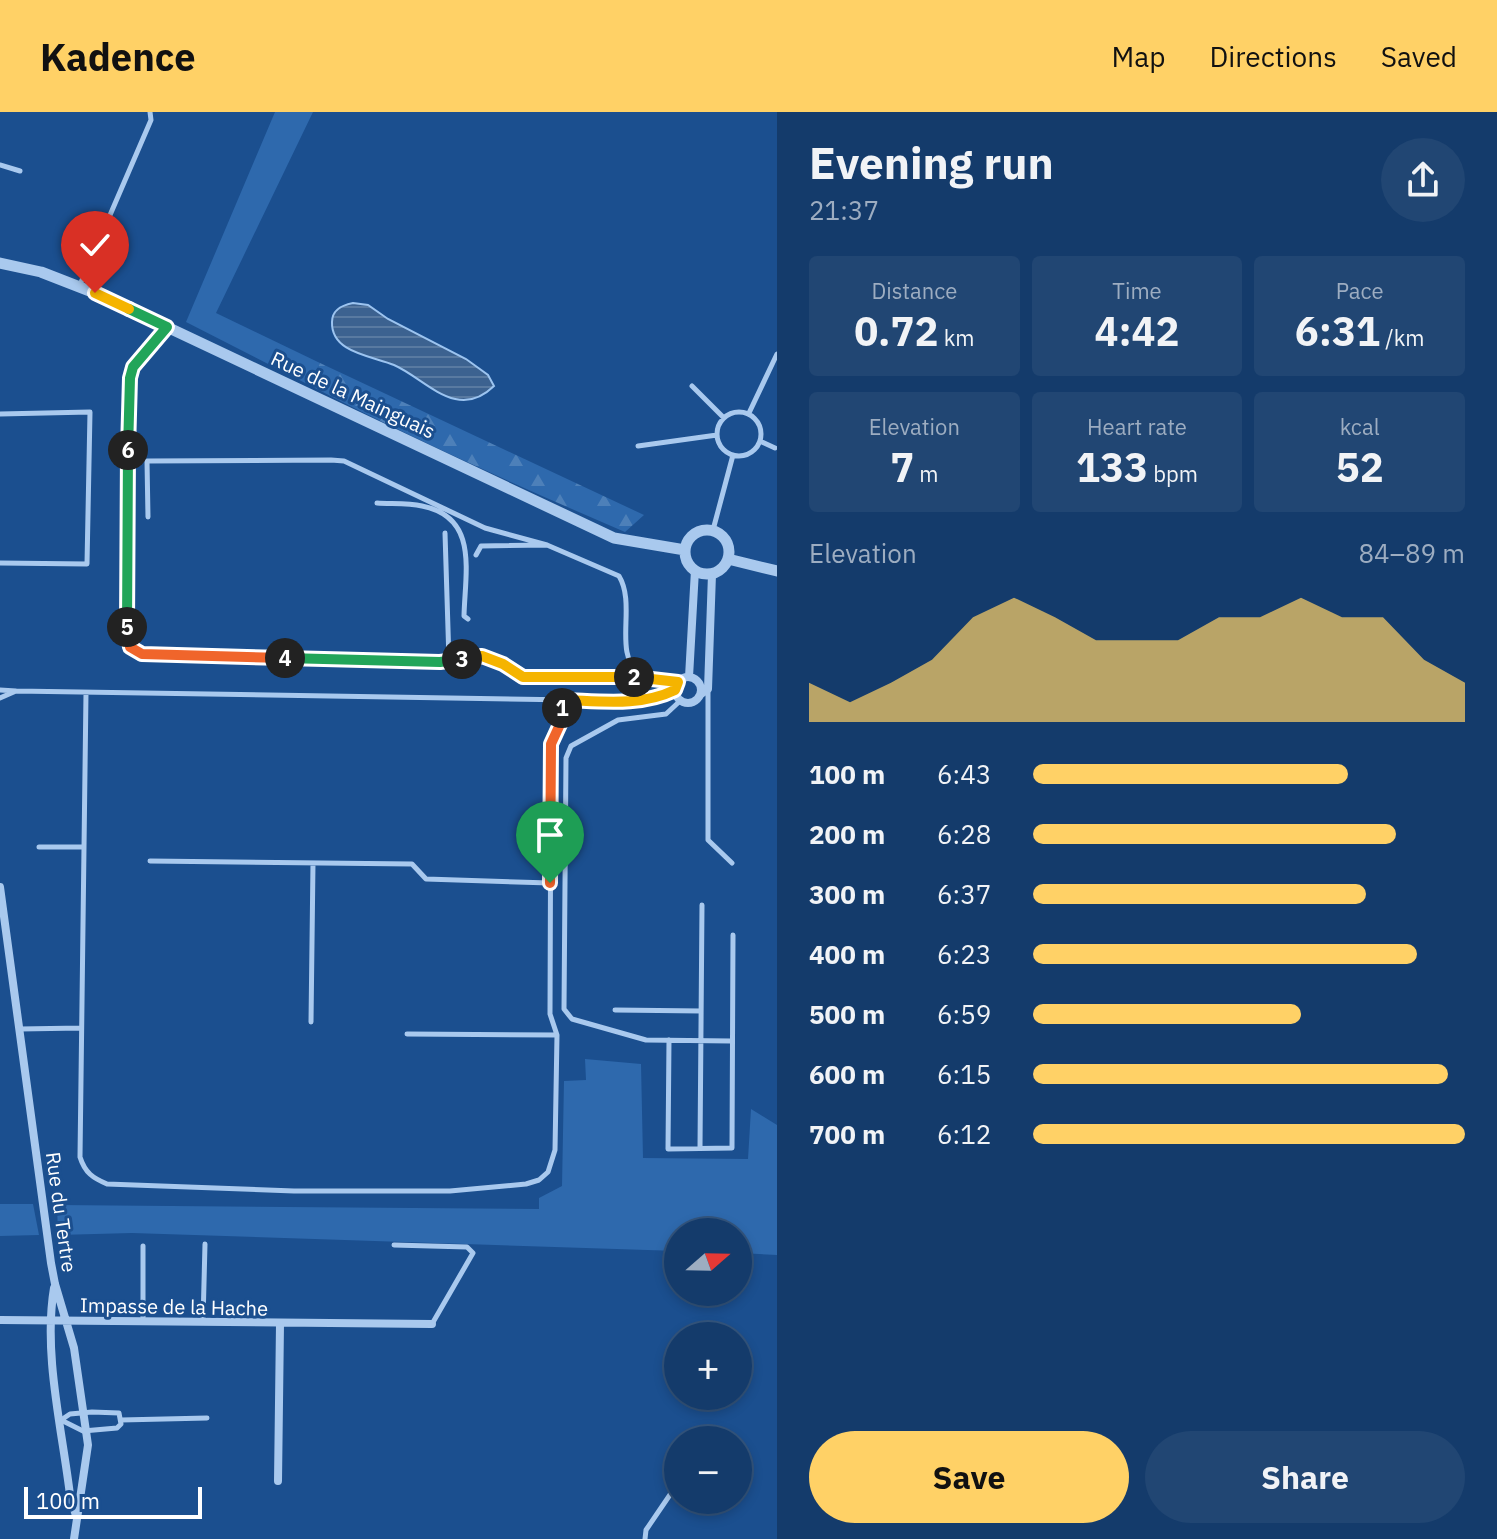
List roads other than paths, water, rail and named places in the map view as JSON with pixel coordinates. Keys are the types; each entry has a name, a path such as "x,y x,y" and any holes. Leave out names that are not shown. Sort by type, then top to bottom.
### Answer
{"street":[{"name":"Rue de la Mainguais","path":"2,264 41,272 79,287 614,538 685,550"},
{"path":"713,530 728,545 728,559 719,571 712,574 695,570 688,563 685,550 694,533 713,530"},
{"path":"728,559 777,571"},
{"path":"695,570 689,677 677,686 680,701 693,703 705,691 712,574"},
{"path":"689,677 698,681 705,691"},
{"name":"Rue du Tertre","path":"0,887 55,1284 74,1348 88,1445 74,1539"},
{"path":"0,973 12,973"},
{"path":"55,1284 49,1320 70,1495 77,1521"},
{"name":"Impasse de la Hache","path":"0,1320 432,1324"},
{"name":"Impasse de la Hache","path":"278,1481 280,1324"}],"lane":[{"path":"79,287 151,120 150,112"},
{"path":"0,165 20,171"},
{"path":"167,327 133,367 130,378 127,627 130,647 142,654 449,661 482,656 503,664 523,677 641,677 677,686"},
{"path":"749,413 777,354"},
{"path":"692,386 724,418"},
{"path":"0,414 90,412 87,564 0,563"},
{"path":"735,412 749,413 758,422 760,441 752,452 733,455 722,448 717,435 724,418 735,412"},
{"path":"638,446 717,435"},
{"path":"760,441 775,448"},
{"path":"713,530 733,455"},
{"path":"148,517 147,461 344,461 485,528 547,545 619,576 626,590 628,658 632,669 641,677"},
{"path":"377,503 422,506 443,513 454,521 463,537 464,616 468,619"},
{"path":"445,533 449,661"},
{"path":"476,555 481,546 547,545"},
{"path":"0,690 649,700 677,686"},
{"path":"0,698 16,691"},
{"path":"705,691 708,840 732,863"},
{"path":"86,693 80,1157 83,1168 93,1178 107,1184 294,1191 450,1191 526,1184 539,1180 548,1172 555,1150 557,1035 550,1014 551,744 562,720 562,700"},
{"path":"680,701 666,714 618,720 571,746 566,758 564,1009 572,1019 646,1040 731,1041"},
{"path":"39,847 84,847"},
{"path":"150,861 412,864 426,879 550,883"},
{"path":"311,1022 313,863"},
{"path":"700,1148 702,905"},
{"path":"669,1040 668,1149 732,1148 733,935"},
{"path":"615,1010 701,1011"},
{"path":"19,1029 81,1028"},
{"path":"407,1034 557,1035"},
{"path":"203,1323 205,1244"},
{"path":"394,1245 467,1247 473,1253 432,1324"},
{"path":"143,1246 143,1322"},
{"path":"84,1412 119,1413 121,1420 117,1428 86,1431 72,1428 61,1420 70,1414 84,1412"},
{"path":"121,1420 207,1418"},
{"path":"645,1539 646,1530 664,1504"}]}
